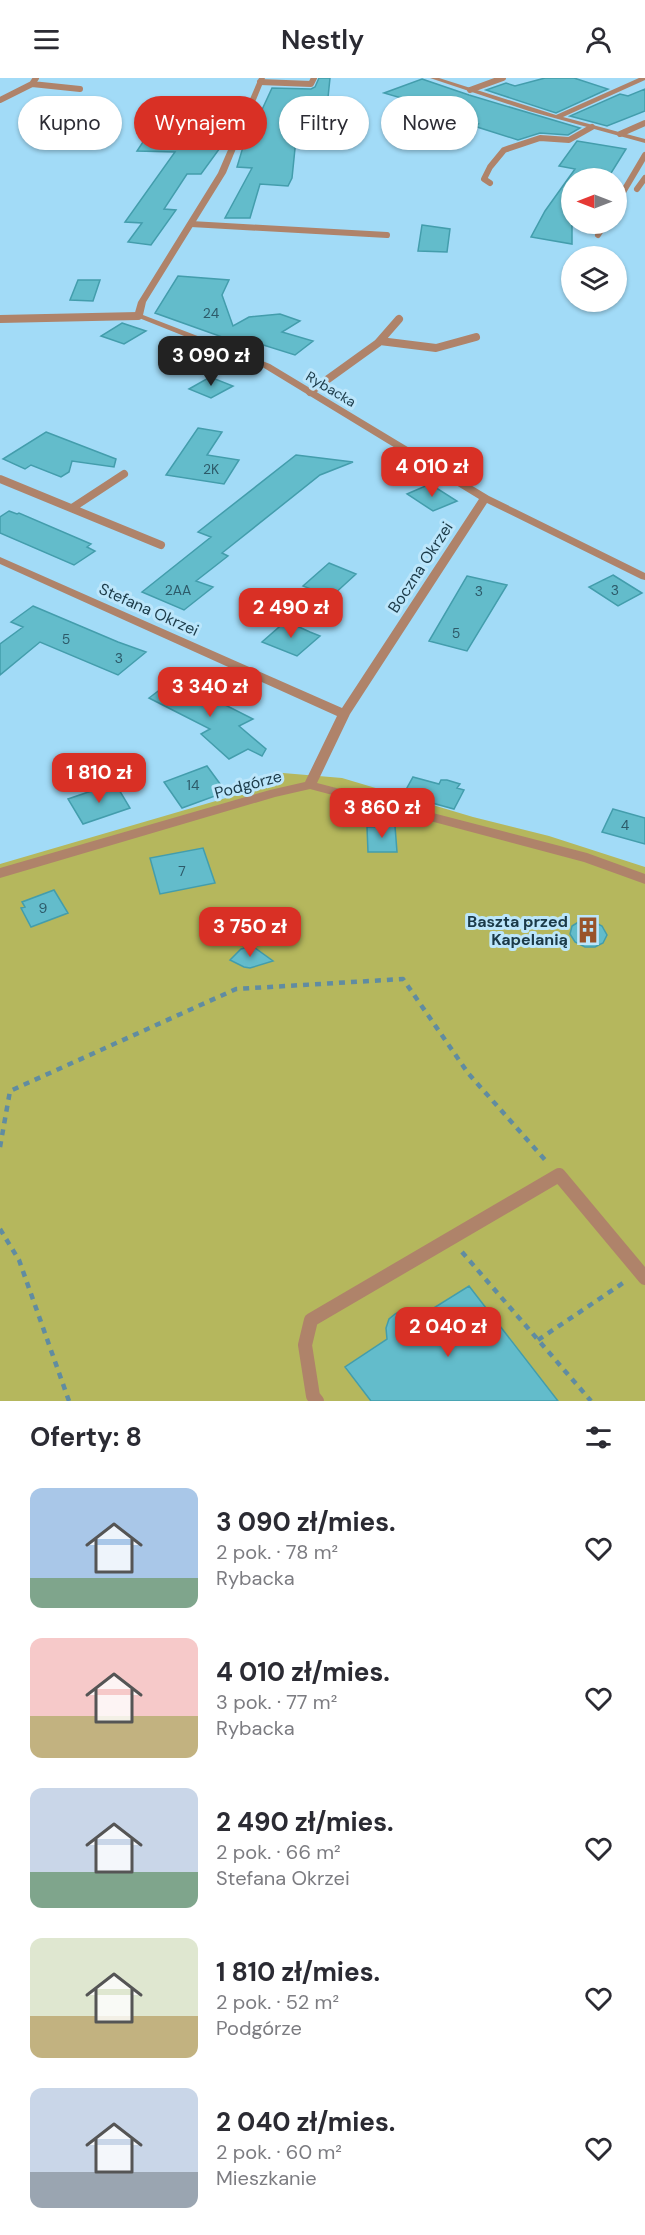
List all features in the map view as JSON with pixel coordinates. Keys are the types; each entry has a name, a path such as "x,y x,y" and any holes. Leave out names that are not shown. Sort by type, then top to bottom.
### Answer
{"street":[{"path":"433,78 556,117 645,141"},
{"path":"556,117 644,78"},
{"path":"138,316 142,302 222,173 261,80"},
{"name":"Rybacka","path":"138,316 267,366 485,498 645,577"},
{"name":"Boczna Okrzei","path":"344,714 485,498"},
{"name":"Stefana Okrzei","path":"0,560 344,714"},
{"path":"310,785 344,714"},
{"name":"Podgórze","path":"0,873 274,793 310,785 587,858 645,879"}],"lane":[{"path":"261,80 312,84 314,78"},
{"path":"470,90 503,78"},
{"path":"0,100 34,81 80,89"},
{"path":"621,134 645,123"},
{"path":"490,183 484,179 490,167 504,150 540,138 569,140 592,127"},
{"path":"627,185 645,155"},
{"path":"637,189 645,178"},
{"path":"191,224 387,235"},
{"path":"0,319 138,316"},
{"path":"310,392 380,341 399,320"},
{"path":"380,341 436,348 476,337"},
{"path":"72,508 124,474"},
{"path":"0,479 161,545"},
{"path":"317,1401 313,1396 304,1345 311,1320 559,1175 639,1277"}],"path":[{"path":"0,1147 10,1091 236,989 403,979 468,1073 559,1175"},
{"path":"0,1230 19,1260 69,1401"},
{"path":"451,1239 591,1401"},
{"path":"538,1340 639,1277"}],"shaded area":[{"path":"283,773 342,778 473,817 549,836 645,867 645,1401 0,1401 0,864 264,787"}],"building":[{"path":"319,78 330,78 328,96 279,96 279,150 295,150 292,178 288,186 260,184 250,218 225,218 252,168 237,167 242,150 267,150 267,99 272,88 311,89 315,87"},
{"path":"545,78 574,78 608,89 556,113 486,90 506,83 515,86"},
{"path":"422,79 472,96 394,96 384,93"},
{"path":"645,89 645,111 607,126 570,116 620,94 628,96"},
{"path":"478,98 580,128 568,135 540,133 518,140 478,127"},
{"path":"577,141 626,149 614,168 559,166"},
{"path":"218,150 201,174 187,174 164,209 176,210 151,245 128,242 142,223 125,222 175,152 137,151"},
{"path":"561,189 561,234 572,234 572,244 531,237"},
{"path":"422,225 450,229 447,252 418,251"},
{"path":"178,276 229,280 222,295 233,326 249,317 280,314 300,321 282,332 313,341 295,355 257,343 250,347 155,313"},
{"path":"78,280 100,280 93,301 70,300"},
{"path":"122,323 146,331 124,344 101,336"},
{"path":"210,377 233,386 211,398 189,389"},
{"path":"198,428 222,432 207,455 239,460 224,484 166,475"},
{"path":"46,432 116,459 114,467 72,461 69,472 61,477 31,465 25,469 3,459"},
{"path":"296,455 353,462 320,475 222,553 228,556 196,581 213,587 184,610 142,592 211,537 198,532"},
{"path":"430,484 457,501 433,511 407,494"},
{"path":"9,511 19,513 91,544 87,547 95,551 74,565 0,533 0,517"},
{"path":"329,563 356,574 331,597 303,586"},
{"path":"613,575 642,593 618,606 589,587"},
{"path":"467,576 507,585 467,651 429,641"},
{"path":"33,606 146,652 118,675 40,642 0,675 0,644 23,627 11,622"},
{"path":"286,621 320,636 297,656 262,642"},
{"path":"174,679 253,719 239,726 266,749 262,756 248,749 229,759 201,734 210,729 149,698"},
{"path":"207,766 226,792 182,808 164,782"},
{"path":"413,777 439,784 441,780 447,780 460,784 457,788 464,790 454,809 403,795"},
{"path":"115,783 130,808 83,824 68,799"},
{"path":"613,809 645,818 645,844 602,832"},
{"path":"395,826 397,852 368,852 367,827"},
{"path":"203,848 215,883 160,894 150,858"},
{"path":"54,890 68,913 31,927 21,908 25,907 22,902"},
{"name":"Baszta przed Kapelanią","path":"580,921 592,921 602,926 607,935 603,943 595,947 585,947 575,942 570,934 572,926"},
{"path":"255,948 273,961 250,968 230,960 241,949"},
{"path":"469,1286 558,1401 371,1401 345,1367 387,1339 386,1328 389,1319 395,1314 404,1309 429,1311"}],"place":[{"name":"Baszta przed Kapelanią","path":"588,930"}]}
